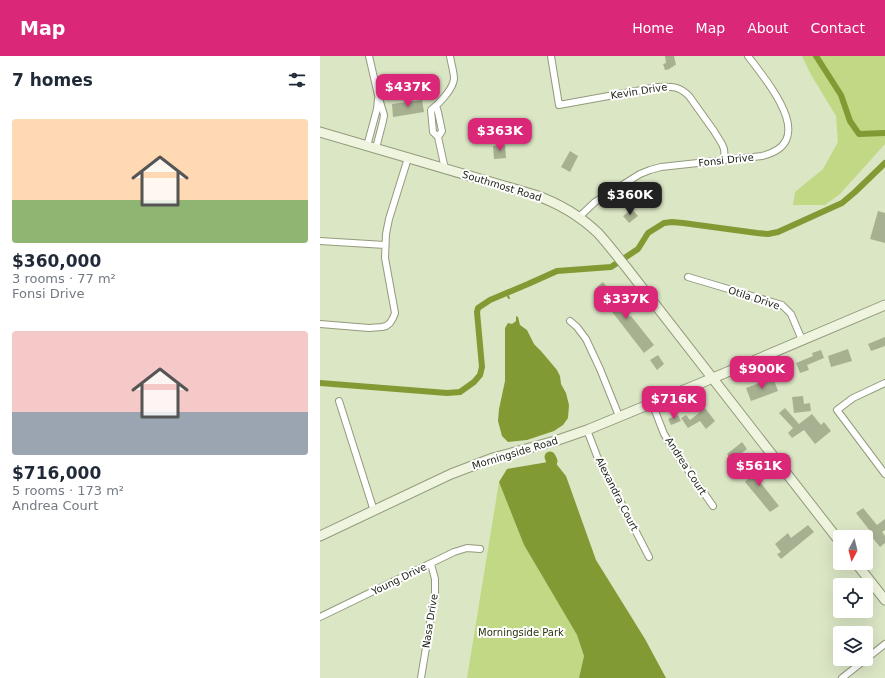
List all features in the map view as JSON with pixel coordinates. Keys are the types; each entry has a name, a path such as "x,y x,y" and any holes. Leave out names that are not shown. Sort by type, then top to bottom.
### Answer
{"main road":[{"name":"Southmost Road","path":"320,133 534,194 579,217 598,233 626,267 833,533"},
{"name":"Morningside Road","path":"320,536 451,474 504,455 555,441 587,430 885,305"},
{"path":"861,570 885,600"}],"street":[{"path":"369,56 384,115 383,121 371,147"},
{"path":"445,169 438,137 433,132 431,110 452,86 454,78 450,56"},
{"name":"Kevin Drive","path":"551,56 559,104 658,87 672,86 684,91 722,144 724,149 724,160"},
{"name":"Fonsi Drive","path":"579,217 591,204 640,174 650,170 661,167 762,156 770,154 783,145 789,130 788,121 781,104 748,56"},
{"path":"436,106 442,131 438,137"},
{"path":"432,123 440,121"},
{"path":"320,324 369,328 382,327 390,323 394,314 394,302 385,258 386,234 389,219 408,158"},
{"path":"320,241 385,245"},
{"name":"Otila Drive","path":"688,277 782,305 791,314 802,340"},
{"path":"570,321 577,327 586,340 619,416"},
{"path":"885,383 853,398 837,410 885,474"},
{"path":"339,401 374,510"},
{"name":"Andrea Court","path":"652,402 664,434 713,506"},
{"name":"Alexandra Court","path":"587,430 597,456 649,557"},
{"name":"Young Drive","path":"320,617 454,552 467,548 480,549"},
{"name":"Nasa Drive","path":"421,678 435,593 435,579 431,564"},
{"path":"842,678 885,644"}],"green space":[{"path":"802,56 885,56 885,144 840,194 825,205 793,205 795,192 823,169 838,142 836,116 810,73"},
{"name":"Morningside Park","path":"499,482 524,545 577,635 584,656 579,678 467,678"}],"shaded area":[{"path":"516,316 518,317 520,325 527,330 534,344 557,370 569,405 568,418 563,425 554,431 527,440 508,442 502,436 498,421 505,381 505,328 508,323 512,324 516,321"},
{"path":"554,461 566,476 596,560 645,639 666,678 579,678 584,656 577,635 524,545 499,482 507,469"}],"building":[{"path":"665,56 674,56 676,65 665,70 663,64 666,63"},
{"path":"422,100 424,112 393,117 392,104"},
{"path":"505,145 506,158 494,159 493,146"},
{"path":"570,151 578,156 570,172 561,167"},
{"path":"632,209 638,216 629,223 623,216"},
{"path":"878,211 885,213 885,243 870,239"},
{"path":"603,282 654,345 644,353 606,304 608,302 597,287"},
{"path":"885,337 885,346 871,351 868,344"},
{"path":"848,349 852,361 831,367 828,356"},
{"path":"821,350 824,358 807,365 809,370 800,373 796,363 813,356 812,353"},
{"path":"658,355 664,364 657,370 650,360"},
{"path":"773,378 778,391 751,401 746,388"},
{"path":"803,396 804,404 810,403 811,411 794,413 792,397"},
{"path":"705,408 715,421 706,429 700,421 688,428 681,418 686,415 690,420"},
{"path":"785,408 799,424 812,414 821,425 824,422 831,431 815,444 804,430 792,438 788,433 793,428 779,413"},
{"path":"678,415 681,421 671,425 668,419"},
{"path":"742,442 747,449 732,461 727,454"},
{"path":"754,460 759,466 752,472 779,506 770,512 745,482 749,478 742,469"},
{"path":"863,508 877,525 885,519 885,530 882,532 885,536 885,543 880,547 873,538 873,530 869,530 856,513"},
{"path":"808,525 814,532 781,559 777,554 781,552 775,544 788,533 791,538"}],"waterway":[{"path":"816,56 841,95 850,121 859,134 885,133"},
{"path":"320,383 447,393 460,392 474,382 480,375 482,367 477,312 478,308 490,300 557,271 611,267 638,249 648,233 664,223 683,223 768,234 778,232 842,203 885,163"},
{"path":"506,293 509,298"},
{"path":"547,475 552,461 550,457"}]}
